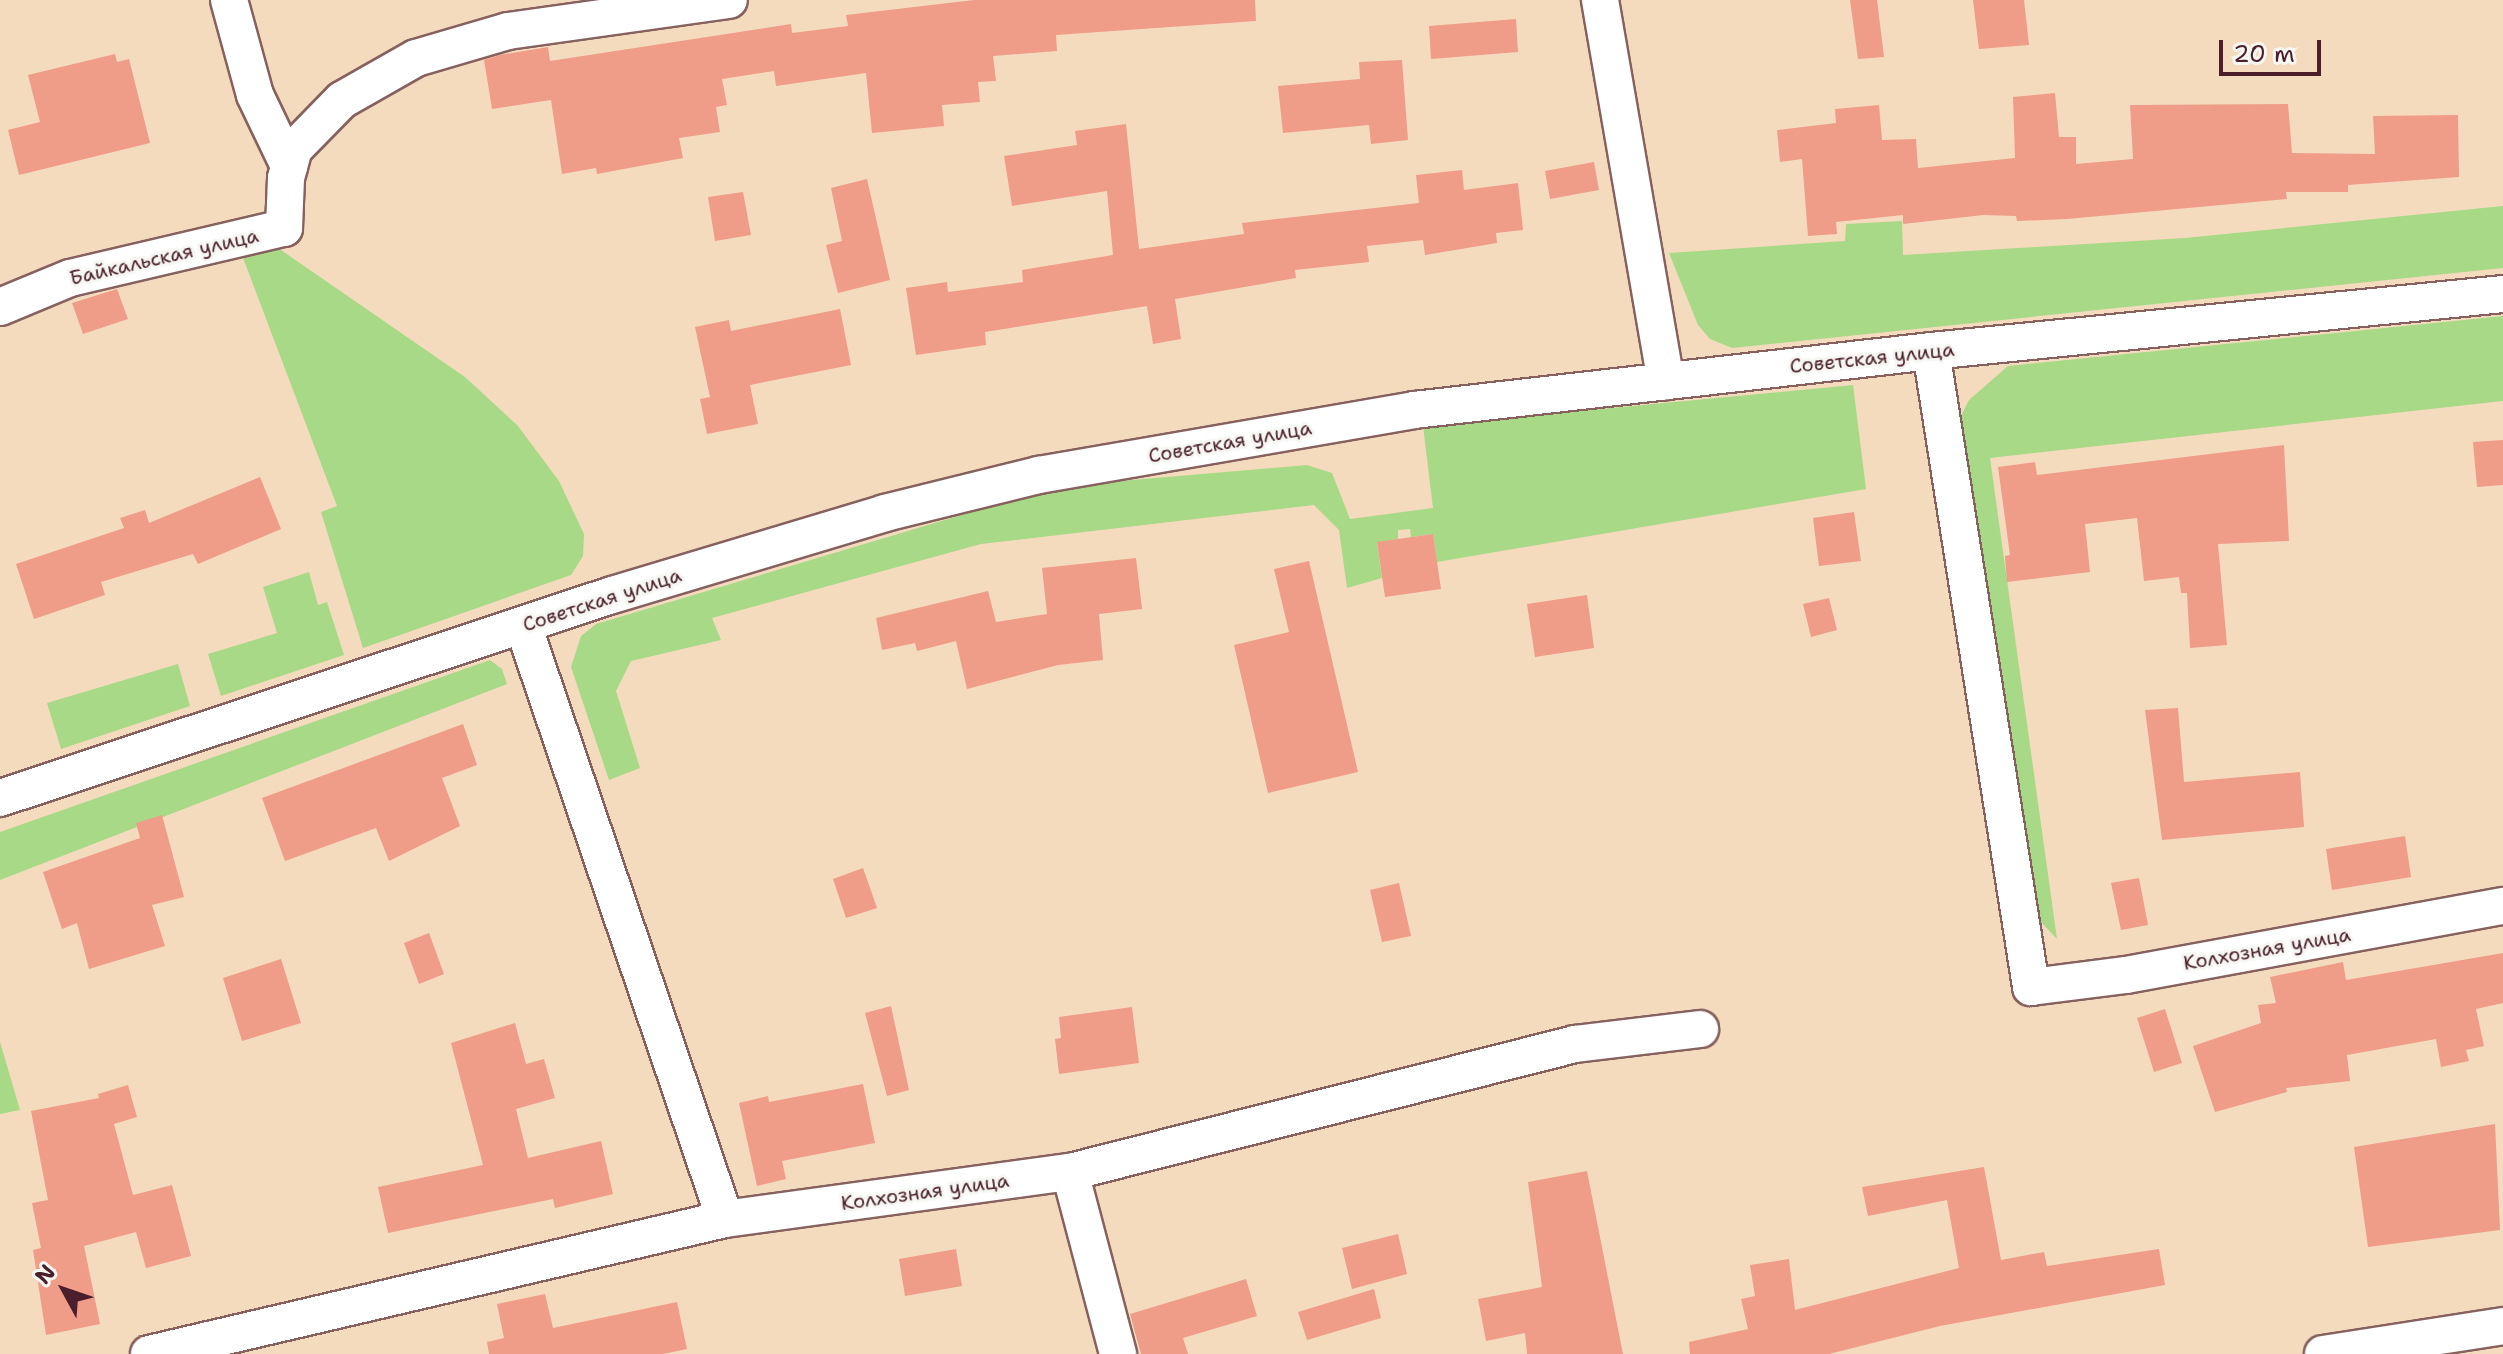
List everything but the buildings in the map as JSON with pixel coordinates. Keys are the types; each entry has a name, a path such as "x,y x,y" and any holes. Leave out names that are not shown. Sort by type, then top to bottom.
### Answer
{"street":[{"path":"229,0 255,95 289,166"},
{"path":"289,166 294,149 342,100 416,58 508,31 729,0"},
{"path":"1600,0 1666,381"},
{"name":"Байкальская улица","path":"0,307 70,278 284,228 289,166"},
{"name":"Советская улица","path":"0,798 523,625 870,517 1039,475 1414,410 1931,351 2503,294"},
{"name":"Колхозная улица","path":"1931,351 2031,987 2126,975 2503,906"},
{"path":"523,625 725,1219"},
{"name":"Колхозная улица","path":"149,1354 725,1219 1070,1172 1575,1044 1700,1029"},
{"path":"1070,1172 1118,1354"},
{"path":"2323,1354 2503,1326"}],"green space":[{"path":"2503,206 2503,268 1732,348 1710,339 1698,325 1669,253 1845,241 1846,224 1902,221 1903,255 2185,238"},
{"path":"278,248 465,377 518,426 559,481 584,534 583,556 571,575 363,648 321,512 337,506 240,250"},
{"path":"2503,316 2503,401 1990,458 2057,939 2041,922 1958,445 1959,420 1969,400 2008,366"},
{"path":"1853,385 1866,489 1437,562 1433,534 1411,537 1410,529 1398,530 1398,539 1377,543 1382,578 1347,588 1339,530 1314,505 981,544 712,618 721,640 631,661 616,691 640,768 609,780 571,667 581,636 596,624 1022,497 1096,483 1307,465 1332,473 1350,519 1433,508 1423,426"},
{"path":"309,572 318,605 327,602 344,655 221,696 208,654 277,633 263,587"},
{"path":"490,660 502,669 507,684 0,880 0,832"},
{"path":"178,664 190,706 61,749 47,703"},
{"path":"0,1042 20,1110 0,1114"}]}
